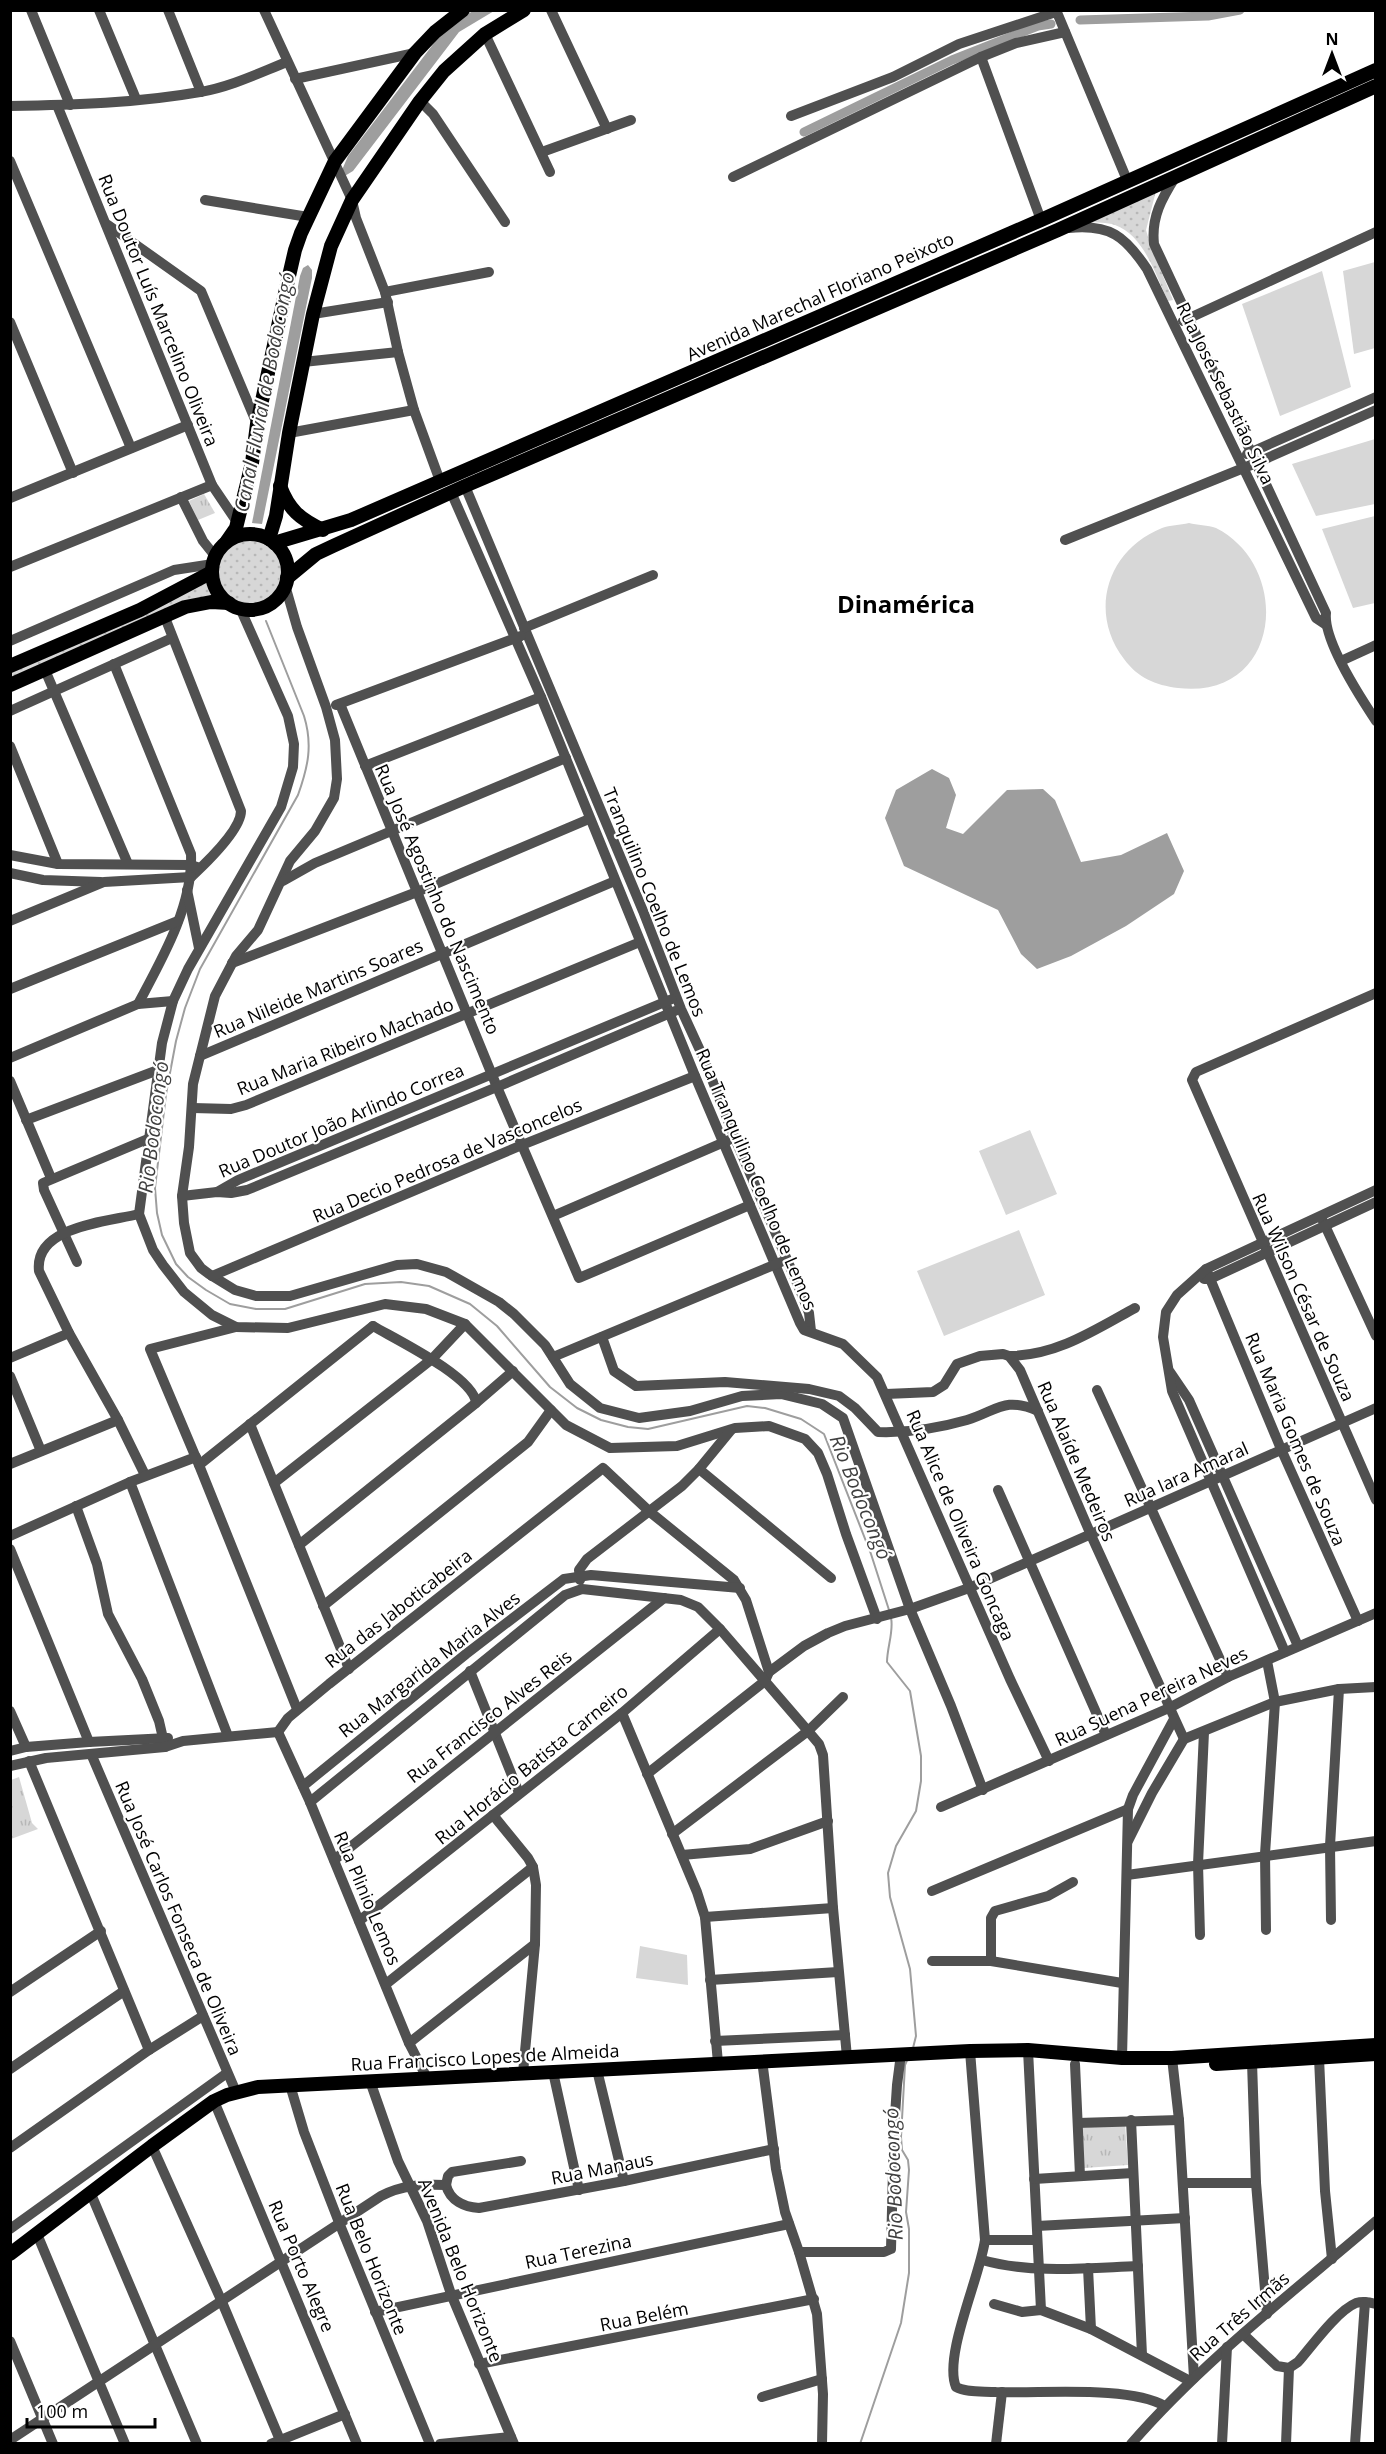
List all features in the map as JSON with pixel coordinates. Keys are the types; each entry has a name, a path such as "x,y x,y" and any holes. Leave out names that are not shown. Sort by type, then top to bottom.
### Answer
{"main road":[{"path":"10,666 140,610 213,564 237,522 252,463 257,424 295,250 308,217 335,161 415,53 435,32 463,10"},
{"path":"271,541 289,433 313,314 331,246 352,200 420,101 444,71 484,34 524,10"},
{"name":"Avenida Marechal Floriano Peixoto","path":"271,541 322,530 351,520 1041,220 1376,70"},
{"name":"Avenida Marechal Floriano Peixoto","path":"286,581 316,554 451,492 1058,230 1376,86"},
{"path":"280,486 294,512 302,520 322,530"},
{"path":"10,685 164,615 198,604 253,609 265,606 275,599 286,581 285,559 271,541 248,534 227,541"},
{"path":"213,564 214,584 220,595 235,606"},
{"name":"Rua Francisco Lopes de Almeida","path":"10,2254 214,2101 236,2092 258,2087 970,2051 1122,2058 1173,2063 1376,2045"},
{"name":"Rua Francisco Lopes de Almeida","path":"1023,2054 1075,2064 1252,2062 1376,2054"}],"street":[{"path":"31,10 70,105"},
{"path":"99,10 136,99"},
{"path":"168,10 201,92"},
{"path":"264,10 352,200 356,218 386,297 414,410 440,481"},
{"path":"551,10 607,129"},
{"path":"791,117 892,78 959,44 1060,12 1065,32 1127,180"},
{"path":"733,177 981,57 1016,43 1065,32"},
{"path":"484,34 550,172"},
{"path":"295,79 415,53"},
{"path":"981,57 1041,220"},
{"path":"10,106 70,105 201,92 248,78 287,62"},
{"path":"420,101 433,114 505,222"},
{"name":"Rua Doutor Luís Marcelino Oliveira","path":"57,105 108,225 212,485 237,522"},
{"path":"542,152 631,120"},
{"path":"10,161 131,448"},
{"name":"Rua José Sebastião Silva","path":"1176,175 1155,213 1154,243 1326,613 1325,624 1341,661 1376,721"},
{"path":"205,200 308,217"},
{"path":"108,225 201,291 257,424"},
{"name":"Rua José Sebastião Silva","path":"1058,230 1096,227 1122,238 1133,248 1148,269 1316,618 1325,624"},
{"path":"1175,325 1376,232"},
{"path":"313,314 489,272"},
{"path":"10,322 73,473"},
{"path":"303,362 398,352"},
{"path":"1065,540 1241,462 1251,452 1376,397"},
{"path":"289,433 414,410"},
{"path":"1241,462 1256,462 1376,410"},
{"path":"11,496 188,425"},
{"path":"10,567 212,485"},
{"name":"Tranquilino Coelho de Lemos","path":"465,486 551,709 643,911 676,998 704,1059 734,1136 803,1297 809,1313 811,1331"},
{"name":"Tranquilino Coelho de Lemos","path":"451,492 522,634 541,697 551,709 566,758 589,819 665,1001"},
{"path":"10,641 174,570 213,564 181,497"},
{"path":"1265,512 1276,506"},
{"path":"326,707 340,704 522,634 653,575"},
{"path":"286,581 297,627 326,707 335,741 337,779 334,798 315,831 291,861 254,936 231,963 215,996 193,1084 193,1108 182,1197 190,1253 201,1268 212,1276 235,1290 256,1296 290,1296 397,1265 417,1264 431,1267 462,1280 499,1302 545,1345 570,1384 600,1408 639,1418 690,1411 742,1396 781,1394 822,1404 843,1418 905,1610 951,1706 983,1790"},
{"path":"235,606 288,716 294,744 293,767 281,807 256,854 199,948 174,1001 158,1070 140,1214 153,1250 184,1292 212,1315 236,1327"},
{"path":"138,1004 178,921 196,867 233,830 241,817 241,811 164,615"},
{"path":"10,711 172,638"},
{"path":"1341,661 1376,645"},
{"path":"114,664 196,867"},
{"path":"45,670 128,864"},
{"path":"365,766 541,697"},
{"name":"Rua José Agostinho do Nascimento","path":"340,704 444,953 497,1088 579,1278 750,1205"},
{"path":"10,746 58,864"},
{"path":"283,881 315,863 566,758"},
{"path":"231,963 417,892 589,819"},
{"path":"10,855 58,864 196,867"},
{"path":"10,873 43,880 104,882 191,877"},
{"name":"Rua Nileide Martins Soares","path":"200,1056 615,881"},
{"path":"10,921 104,882"},
{"path":"187,890 199,948"},
{"path":"10,989 178,921"},
{"name":"Rua Maria Ribeiro Machado","path":"193,1108 231,1109 246,1105 640,942"},
{"name":"Rua Wilson César de Souza","path":"1376,993 1196,1072 1192,1080 1376,1500"},
{"name":"Rua Doutor João Arlindo Correa","path":"216,1192 238,1180 676,998"},
{"path":"10,1058 138,1004 174,1001"},
{"name":"Rua Tranquilino Coelho de Lemos","path":"665,1001 800,1323 804,1330 811,1331"},
{"name":"Rua Doutor João Arlindo Correa","path":"216,1192 231,1193 247,1190 497,1088 681,1009"},
{"path":"26,1120 158,1070"},
{"name":"Rua Decio Pedrosa de Vasconcelos","path":"212,1276 522,1145 695,1076"},
{"path":"10,1081 51,1178"},
{"path":"553,1216 724,1143 734,1136"},
{"path":"77,1262 43,1186 46,1180 150,1138"},
{"path":"1323,1221 1376,1190"},
{"path":"182,1197 216,1192"},
{"path":"1286,1652 1172,1391 1163,1337 1166,1312 1177,1295 1195,1280 1323,1221 1376,1202"},
{"path":"140,1214 63,1232 50,1240 42,1250 39,1257 39,1271 69,1333 118,1420 145,1475"},
{"path":"1323,1221 1376,1336"},
{"path":"553,1357 787,1259"},
{"name":"Rua Maria Gomes de Souza","path":"1208,1274 1281,1449 1358,1621"},
{"path":"792,1301 803,1297"},
{"path":"297,1709 150,1349 236,1327 288,1328 385,1304 426,1309 465,1323 566,1425 610,1448 677,1446 732,1429 769,1426 805,1439 818,1454 879,1618"},
{"path":"370,1308 373,1326"},
{"path":"886,1394 933,1392 944,1385 954,1369 962,1362 994,1354 1027,1356 1068,1344 1135,1308"},
{"path":"274,1483 432,1359 465,1323"},
{"path":"373,1326 432,1359 473,1392 476,1403"},
{"path":"10,1536 145,1475 197,1461 250,1424 373,1326"},
{"name":"Rua Alice de Oliveira Goncaga","path":"811,1331 843,1344 877,1377 903,1432 969,1588 1049,1761"},
{"path":"10,1358 69,1333"},
{"path":"602,1337 614,1371 636,1386 725,1382 809,1389 839,1396 878,1432 903,1432 967,1420 1001,1406 1022,1404 1038,1411"},
{"name":"Rua Alaíde Medeiros","path":"1009,1356 1018,1367 1090,1535 1184,1739"},
{"path":"1018,1367 1027,1356"},
{"path":"299,1545 513,1371"},
{"path":"1169,1372 1189,1400 1298,1646"},
{"path":"10,1376 41,1451"},
{"path":"1097,1390 1228,1677"},
{"name":"Rua Iara Amaral","path":"647,1774 819,1637 845,1626 879,1618 969,1588 1376,1408"},
{"path":"322,1606 528,1442 551,1410"},
{"path":"10,1464 118,1420"},
{"path":"250,1424 349,1669"},
{"name":"Rua Margarida Maria Alves","path":"303,1786 474,1647 564,1579 579,1575 581,1565 587,1559 650,1512 699,1469 732,1429"},
{"path":"610,1448 603,1468 650,1512 723,1569 741,1588 758,1633 767,1677"},
{"name":"Rua das Jaboticabeira","path":"278,1732 297,1709 603,1468"},
{"path":"699,1469 831,1578"},
{"path":"130,1482 228,1736"},
{"path":"998,1490 1106,1735"},
{"path":"76,1506 100,1574 108,1614 142,1678 164,1742"},
{"path":"10,1548 89,1742"},
{"path":"741,1588 579,1575 582,1589 692,1603 767,1677 819,1744 823,1755 838,1972 847,2057"},
{"name":"Rua Margarida Maria Alves","path":"310,1802 554,1603 565,1595 582,1589"},
{"name":"Rua Francisco Alves Reis","path":"334,1860 664,1598"},
{"name":"Rua Suena Pereira Neves","path":"941,1807 1169,1708 1228,1677 1376,1613"},
{"name":"Rua Horácio Batista Carneiro","path":"359,1921 622,1713 720,1629"},
{"path":"1266,1930 1265,1854 1275,1702 1267,1661"},
{"path":"470,1671 519,1793"},
{"path":"1128,1842 1152,1793 1184,1739 1275,1702 1339,1689 1376,1687"},
{"path":"1331,1920 1330,1846 1339,1689"},
{"path":"672,1834 808,1731 843,1697"},
{"path":"10,1711 26,1747"},
{"path":"622,1713 682,1855 705,1917 718,2063"},
{"path":"1122,2058 1122,1983 1128,1809 1133,1795 1174,1719"},
{"path":"10,1751 26,1747 89,1742 183,1741 278,1732"},
{"name":"Rua Plinio Lemos","path":"278,1732 310,1802 409,2043 427,2078"},
{"path":"1200,1935 1198,1864 1204,1732"},
{"path":"10,1766 29,1761 93,1756 164,1742"},
{"name":"Rua José Carlos Fonseca de Oliveira","path":"93,1756 236,2092"},
{"path":"29,1761 149,2050"},
{"path":"932,1891 1128,1809"},
{"path":"493,1815 528,1858 536,1885 535,1944 523,2073"},
{"path":"682,1855 750,1849 828,1821"},
{"path":"1127,1875 1265,1854 1376,1841"},
{"path":"386,1984 532,1867"},
{"path":"991,1961 991,1917 998,1909 1034,1901 1073,1882"},
{"path":"705,1917 833,1908"},
{"path":"10,1992 101,1931"},
{"path":"409,2043 535,1944"},
{"path":"932,1961 991,1961 1122,1983"},
{"path":"710,1980 838,1972"},
{"path":"10,2069 124,1991"},
{"path":"10,2148 149,2050 203,2016"},
{"path":"715,2041 845,2035"},
{"path":"970,2051 985,2240 982,2260 961,2325 953,2377 956,2387 962,2390 1002,2392 1124,2394 1154,2400 1165,2406"},
{"path":"799,2252 884,2252 891,2249 897,2085 912,2053"},
{"path":"1023,2054 1034,2179 1041,2310"},
{"path":"1319,2058 1325,2191 1332,2259"},
{"path":"762,2060 774,2149 789,2224 814,2299 822,2379 822,2444"},
{"path":"1252,2062 1256,2183 1267,2314"},
{"path":"994,2304 1022,2312 1041,2310 1091,2329 1192,2380 1183,2183 1173,2063"},
{"path":"1075,2064 1080,2176"},
{"path":"597,2070 624,2181"},
{"path":"553,2072 579,2190"},
{"path":"10,2229 227,2073"},
{"name":"Avenida Belo Horizonte","path":"370,2081 398,2161 427,2221 451,2295 513,2440"},
{"name":"Rua Belo Horizonte","path":"290,2085 304,2132 340,2225 430,2444"},
{"name":"Rua Porto Alegre","path":"214,2101 357,2444"},
{"path":"1131,2120 1142,2355"},
{"path":"1078,2123 1179,2120"},
{"path":"152,2146 222,2302 275,2442 345,2414"},
{"name":"Rua Manaus","path":"446,2185 449,2194 456,2200 479,2208 624,2181 774,2149"},
{"path":"10,2440 381,2196 395,2189 410,2186 446,2185 448,2176 452,2172 521,2161"},
{"path":"1034,2179 1133,2173"},
{"path":"1183,2183 1256,2183"},
{"path":"91,2193 197,2444"},
{"path":"1037,2226 1185,2218"},
{"name":"Rua Três Irmãs","path":"1131,2444 1165,2406 1227,2348 1376,2221"},
{"name":"Rua Terezina","path":"375,2312 789,2224"},
{"path":"36,2234 125,2444"},
{"path":"985,2240 1037,2240"},
{"path":"982,2260 1006,2267 1138,2266"},
{"path":"1088,2268 1091,2329"},
{"name":"Rua Belém","path":"479,2364 814,2299"},
{"path":"1243,2334 1277,2366 1289,2368 1298,2362 1341,2315 1358,2303 1370,2303 1355,2444"},
{"path":"10,2341 53,2444"},
{"path":"1222,2444 1227,2348"},
{"path":"1286,2444 1289,2368"},
{"path":"762,2397 822,2379"},
{"path":"996,2444 1002,2392"},
{"path":"440,2444 513,2440"}],"green space":[{"path":"1156,191 1146,230 1173,300 1168,301 1148,257 1134,238 1115,225 1087,222"},
{"path":"1375,262 1375,348 1354,354 1343,271"},
{"path":"1322,271 1351,387 1280,416 1242,304"},
{"path":"1375,439 1375,504 1316,516 1292,464"},
{"path":"204,494 215,513 198,520 189,501"},
{"path":"1375,516 1375,603 1353,608 1322,529"},
{"path":"1189,523 1216,528 1241,547 1257,571 1265,599 1265,627 1256,653 1239,674 1213,686 1178,688 1148,680 1129,666 1113,641 1107,622 1106,603 1109,584 1116,567 1128,551 1143,538 1162,528"},
{"path":"250,536 263,539 275,546 282,558 285,571 282,584 275,596 263,603 250,606 237,603 225,596 218,584 215,571 218,558 225,546 237,539"},
{"path":"211,575 212,586 225,601 214,601 11,682 10,667"},
{"path":"1030,1130 1057,1194 1006,1215 979,1151"},
{"path":"1019,1230 1045,1295 944,1336 917,1271"},
{"path":"19,1777 32,1823 38,1829 11,1839 11,1780"},
{"path":"640,1946 687,1955 688,1985 636,1978"},
{"path":"1125,2123 1128,2165 1084,2168 1082,2128"}],"shaded area":[{"path":"473,11 494,11 459,32 353,171 343,177 342,170 348,156 447,26"},
{"path":"308,265 312,270 312,278 262,524 252,523 300,276 303,268"},
{"path":"932,769 949,778 956,795 946,828 963,834 1007,790 1043,789 1055,800 1081,862 1121,855 1167,833 1184,871 1174,894 1126,926 1071,956 1037,969 1021,954 998,910 904,866 885,818 896,790"}],"waterway":[{"path":"1080,20 1208,16 1240,10"},
{"path":"804,132 952,60 1038,26 1051,24"},
{"name":"Rio Bodocongó","path":"266,621 304,716 309,746 308,756 298,795 200,969 185,1008 176,1041 166,1094 155,1188 162,1235 176,1264 188,1277 230,1304 256,1309 285,1309 365,1284 401,1282 429,1286 470,1304 497,1326 550,1387 577,1408 601,1420 628,1427 648,1429 747,1406 765,1408 801,1419 824,1434 871,1554 889,1610"},
{"name":"Rio Bodocongó","path":"891,1618 892,1628 887,1662 910,1691 921,1756 921,1781 916,1811 896,1846 888,1873 890,1897 910,1969 916,2036 913,2048"},
{"name":"Rio Bodocongó","path":"860,2444 901,2323 909,2273 909,2229 906,2212 909,2170 908,2160 902,2150 901,2137 905,2065 908,2058"}],"district":[{"name":"Dinamérica","path":"906,603"}],"water label":[{"name":"Canal Fluvial de Bodocongó","path":"264,392"}]}
